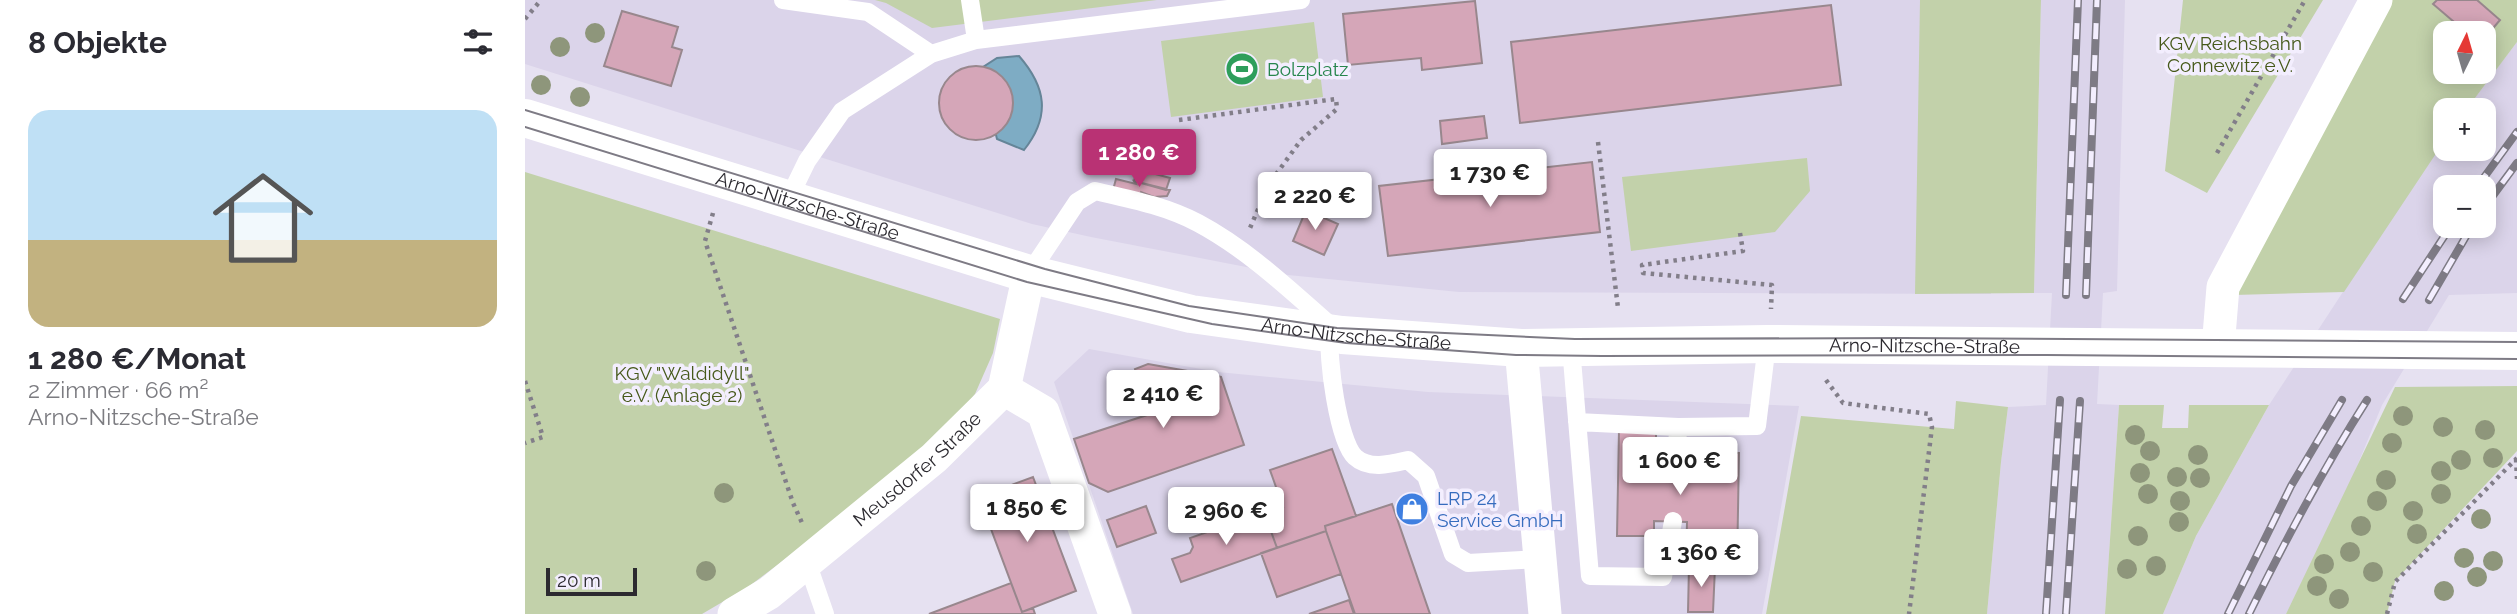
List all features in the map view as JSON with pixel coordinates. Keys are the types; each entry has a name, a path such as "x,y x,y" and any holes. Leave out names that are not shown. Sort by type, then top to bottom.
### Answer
{"main road":[{"name":"Arno-Nitzsche-Straße","path":"525,118 1029,274 1191,314 1336,334 1521,348 1571,347 1769,327 2048,347 2517,351"}],"street":[{"path":"2218,348 2223,288 2376,0"},
{"path":"1029,274 1004,389 1043,412 1115,614"},
{"path":"1521,348 1545,614"},
{"name":"Meusdorfer Straße","path":"734,614 769,593 934,458 1004,389"}],"lane":[{"path":"783,0 868,12 931,54"},
{"path":"970,0 976,40"},
{"path":"789,198 807,160 842,111 931,54 976,40 1301,0"},
{"path":"1029,274 1077,202 1095,191 1153,204 1198,224 1258,264 1336,334 1333,391 1344,436 1353,456 1368,464 1385,465 1408,460 1426,477 1453,554 1468,563 1540,559"},
{"path":"1577,422 1678,427 1757,426 1769,327"},
{"path":"1571,347 1590,576 1663,577 1672,521"},
{"path":"1677,451 1678,427"},
{"path":"811,558 825,614"}],"path":[{"path":"525,19 541,0"},
{"path":"2217,153 2305,0"},
{"path":"1179,120 1336,99 1337,109 1301,141 1269,184 1240,252"},
{"path":"1598,142 1618,309"},
{"path":"713,213 705,241 811,558"},
{"path":"1740,233 1743,251 1642,265 1643,273 1772,285 1769,327"},
{"path":"1826,379 1843,403 1929,414 1932,427 1909,614"},
{"path":"525,381 543,437 525,443"},
{"path":"2516,459 2517,479"},
{"path":"2387,614 2395,582 2516,459"}],"shaded area":[{"path":"525,0 1999,0 1991,294 1459,292 1288,275 1091,237 1032,224 525,64"},
{"path":"2041,0 2125,0 2117,291 2103,293 2097,404 2119,405 2105,614 1987,614 2008,407 2046,405 2052,293 2034,293"},
{"path":"2517,42 2517,293 2449,295 2382,405 2349,486 2286,614 2163,614 2196,536 2269,405 2433,157 2433,161 2496,161 2496,98 2475,98 2486,84 2496,84 2496,70"},
{"path":"1089,349 1218,372 1428,392 1799,406 1762,614 1133,614 1054,382"}],"green space":[{"path":"875,0 1157,0 932,28 886,3"},
{"path":"1920,0 2041,0 2034,293 1915,294"},
{"name":"KGV Reichsbahn Connewitz e.V.","path":"2183,0 2323,0 2207,193 2165,171"},
{"path":"2390,0 2517,0 2517,42 2496,70 2496,21 2433,21 2433,84 2486,84 2475,98 2433,98 2433,158 2344,292 2234,295"},
{"name":"Bolzplatz","path":"1314,22 1323,97 1171,117 1161,41"},
{"path":"1807,158 1810,191 1775,232 1631,251 1622,177"},
{"name":"KGV \"Waldidyll\" e.V. (Anlage 2)","path":"525,172 1000,319 993,353 975,394 940,437 885,484 748,587 702,614 525,614"},
{"path":"2517,386 2517,451 2395,581 2387,614 2286,614 2395,387"},
{"path":"1956,401 2008,407 1987,614 1766,614 1801,416 1954,429"},
{"path":"2119,405 2164,405 2162,428 2188,428 2189,405 2269,405 2196,536 2163,614 2105,614"}],"water":[{"path":"1019,56 1035,79 1042,102 1038,125 1024,150 997,139 980,69 997,58"}],"building":[{"path":"2437,0 2477,0 2500,20 2496,25 2496,21 2453,21 2433,4"},
{"path":"1475,1 1482,63 1422,70 1421,58 1348,65 1343,14"},
{"path":"1831,5 1841,85 1520,123 1511,42"},
{"path":"622,11 678,27 672,47 682,50 671,86 604,66"},
{"path":"969,66 983,66 997,72 1007,82 1013,103 1011,117 997,134 983,140 969,140 955,134 945,124 939,110 939,96 945,82 955,72"},
{"path":"1484,116 1487,138 1442,144 1440,121"},
{"path":"1592,162 1600,232 1388,256 1379,186"},
{"path":"1137,169 1170,178 1166,190 1134,181"},
{"path":"1116,179 1170,190 1167,196 1154,197 1141,192 1139,198 1113,190"},
{"path":"1306,210 1338,224 1324,255 1293,241"},
{"path":"1148,364 1221,377 1244,445 1108,492 1089,483 1074,439 1150,414 1135,369"},
{"path":"1619,430 1656,431 1656,451 1739,453 1737,567 1686,566 1687,522 1654,521 1654,536 1617,536"},
{"path":"1332,449 1356,516 1325,526 1326,531 1277,548 1264,512 1283,507 1270,470"},
{"path":"1033,477 1076,591 1022,612 979,497"},
{"path":"1392,504 1430,614 1355,614 1326,531 1325,526"},
{"path":"1146,506 1156,533 1117,547 1107,520"},
{"path":"1264,512 1277,548 1181,582 1172,559 1190,553 1193,547 1190,538"},
{"path":"1326,531 1341,574 1277,597 1261,553"},
{"path":"1689,566 1715,567 1713,612 1688,612"},
{"path":"1011,583 1022,612 1033,608 1035,614 929,614"},
{"path":"1349,600 1354,614 1309,614"}],"tram line":[{"path":"525,110 1045,269 1189,306 1337,328 1575,339 2517,342"},
{"path":"525,127 1027,282 1212,324 1346,343 1516,355 2047,355 2517,359"}],"railway":[{"path":"2066,295 2078,0"},
{"path":"2086,295 2097,0"},
{"path":"2486,175 2517,132"},
{"path":"2496,191 2517,163"},
{"path":"2403,299 2443,238"},
{"path":"2429,300 2465,238"},
{"path":"2046,614 2060,400"},
{"path":"2228,614 2291,486 2342,400"},
{"path":"2249,614 2305,506 2367,400"},
{"path":"2066,614 2080,401"}],"place":[{"name":"Bolzplatz","path":"1242,69"},
{"name":"LRP 24 Service GmbH","path":"1412,509"}]}
